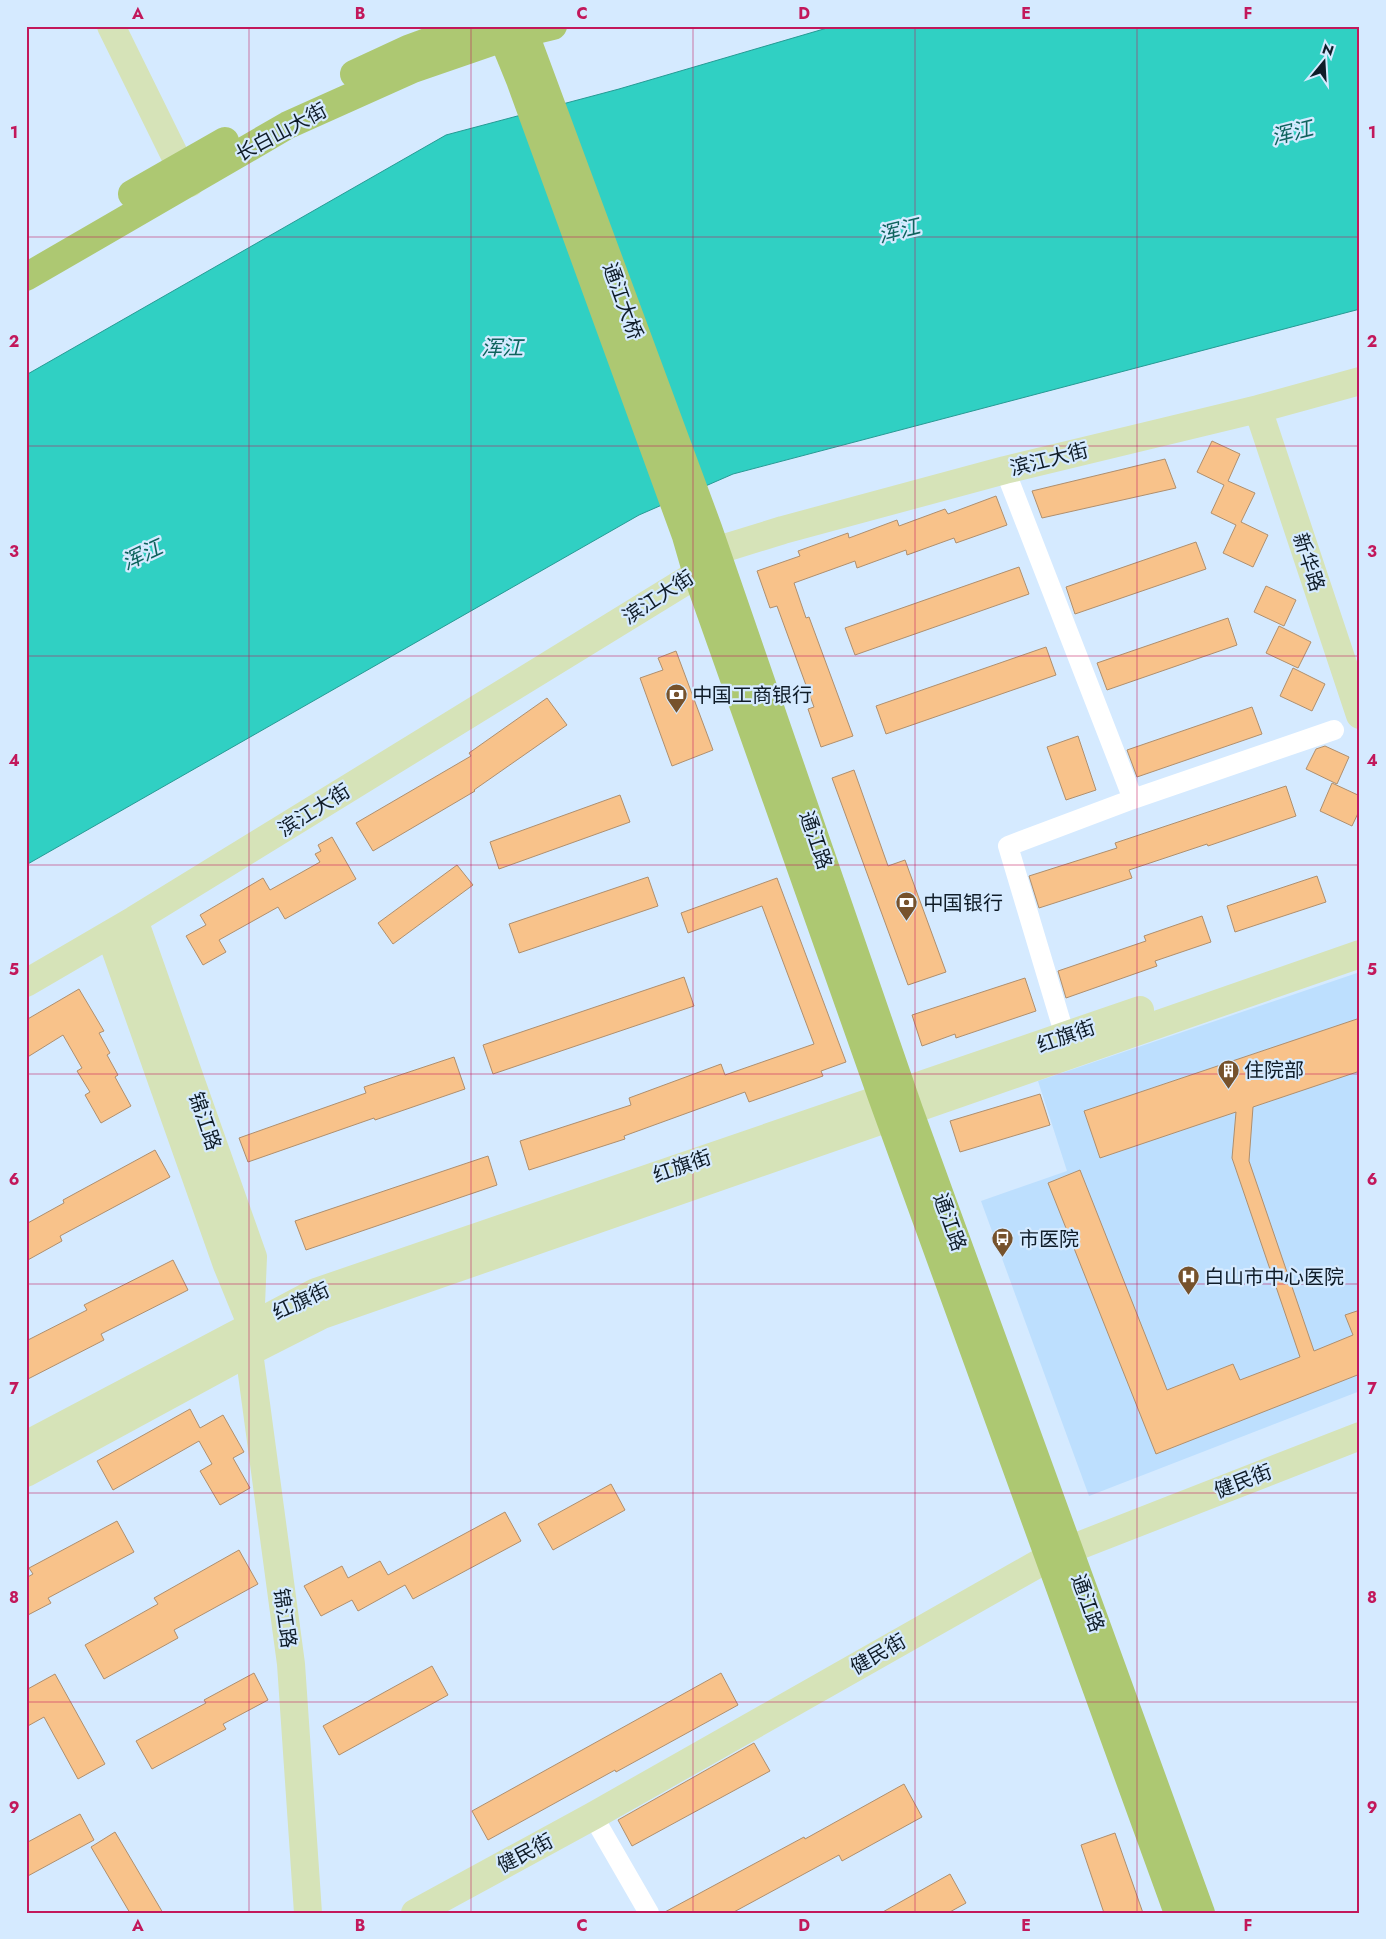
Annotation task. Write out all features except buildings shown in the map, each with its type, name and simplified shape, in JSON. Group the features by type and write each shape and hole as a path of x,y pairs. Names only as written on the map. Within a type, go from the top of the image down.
{"main road":[{"name":"长白山大街","path":"26,277 185,175 283,107 408,49 471,26"},
{"name":"长白山大街","path":"26,258 118,201 185,175 288,125 412,69 512,31 553,26"},
{"name":"通江大桥","path":"512,31 703,538"},
{"name":"通江路","path":"703,538 697,574 896,1104 1059,1553 1201,1913"},
{"name":"通江路","path":"703,538 896,1104"},
{"name":"通江路","path":"1059,1553 1178,1913"}],"street":[{"path":"111,26 185,175"},
{"name":"滨江大街","path":"703,538 783,530 1005,470 1258,409 1360,382"},
{"name":"新华路","path":"1258,409 1360,715"},
{"path":"1005,470 1133,799"},
{"name":"滨江大街","path":"26,983 134,920 697,574"},
{"path":"1065,1036 1008,846 1133,799 1334,730"},
{"name":"锦江路","path":"134,920 253,1257 249,1352 291,1664 308,1913"},
{"name":"锦江路","path":"110,934 227,1265 251,1325"},
{"name":"红旗街","path":"26,1445 316,1292 896,1104 1065,1036 1360,936"},
{"path":"26,1473 249,1352 322,1315 896,1104 1360,954"},
{"name":"健民街","path":"415,1913 593,1816 1059,1553 1360,1436"},
{"path":"593,1816 649,1913"}],"shaded area":[{"name":"白山市中心医院","path":"1360,972 1360,1391 1089,1496 981,1201 1067,1171 1038,1081"}],"water":[{"name":"浑江","path":"834,26 1360,26 1360,309 733,474 639,515 26,865 26,375 446,135 619,89"}],"place":[{"name":"中国工商银行","path":"676,714"},
{"name":"中国银行","path":"907,922"},
{"name":"住院部","path":"1228,1089"},
{"name":"市医院","path":"1003,1258"},
{"name":"白山市中心医院","path":"1188,1296"}]}
